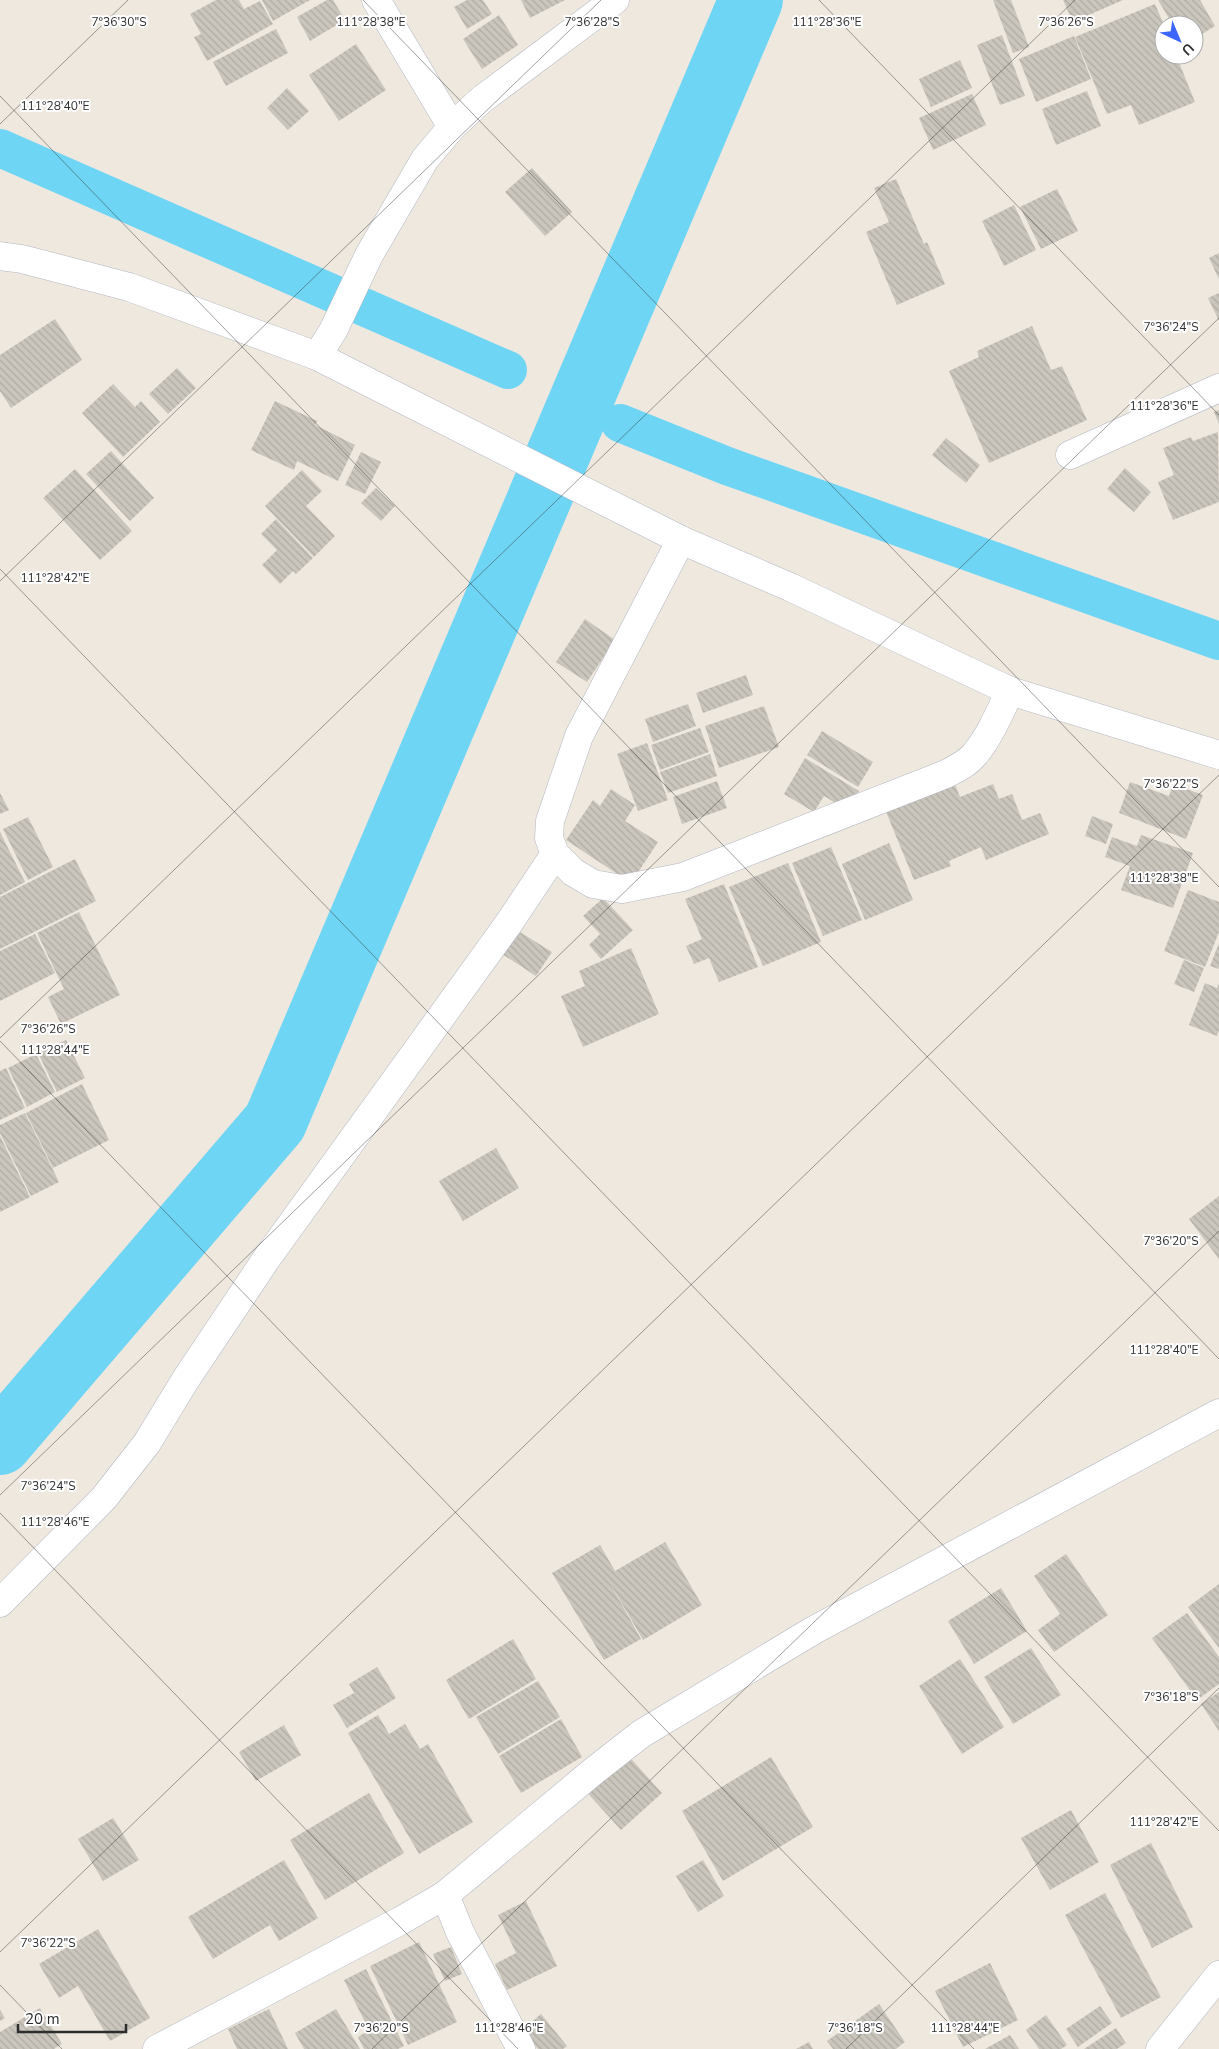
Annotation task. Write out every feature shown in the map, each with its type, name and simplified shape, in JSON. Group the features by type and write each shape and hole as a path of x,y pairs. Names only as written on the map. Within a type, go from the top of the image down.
{"street":[{"path":"376,0 452,127"},
{"path":"317,356 333,331 369,255 425,160 452,127 481,100 616,0"},
{"path":"0,256 22,259 129,287 317,356 681,540 790,587 1010,691 1219,755"},
{"path":"1070,455 1219,388"},
{"path":"681,540 579,736 550,821 549,838 554,854 573,872 593,884 622,889 683,876 946,774 962,766 975,754 998,717 1010,691"},
{"path":"0,1603 104,1498 148,1443 186,1379 267,1258 503,932 554,854"},
{"path":"157,2049 400,1921 445,1895 641,1734 814,1630 1219,1413"},
{"path":"445,1895 460,1932 521,2049"},
{"path":"1160,2049 1219,1976"}],"building":[{"path":"216,0 239,0 244,9 260,1 273,24 207,61 194,37 201,34 190,14"},
{"path":"262,0 310,0 273,21"},
{"path":"327,0 333,0 345,20 310,41 297,17"},
{"path":"467,0 483,0 492,14 467,29 454,7"},
{"path":"521,0 565,0 530,18"},
{"path":"993,0 1011,0 1029,47 1013,53"},
{"path":"1063,0 1123,0 1073,22"},
{"path":"1158,0 1200,0 1215,26 1204,33 1204,15 1167,15"},
{"path":"1155,4 1160,15 1154,15 1154,65 1180,65 1195,102 1139,125 1131,105 1107,114 1075,37"},
{"path":"499,15 518,45 482,69 463,39"},
{"path":"276,29 288,53 226,86 213,62"},
{"path":"1002,35 1025,96 1000,105 977,45"},
{"path":"1074,36 1091,79 1036,102 1019,59"},
{"path":"356,44 386,90 339,121 309,75"},
{"path":"960,60 972,88 931,107 919,79"},
{"path":"287,88 309,111 288,130 267,108"},
{"path":"1087,91 1101,126 1056,145 1042,109"},
{"path":"972,94 986,125 933,150 919,118"},
{"path":"532,168 572,212 545,236 505,192"},
{"path":"896,179 924,244 927,242 945,284 897,305 866,232 889,222 874,188"},
{"path":"1057,189 1078,231 1041,249 1020,207"},
{"path":"1014,205 1036,250 1004,266 982,221"},
{"path":"1219,253 1219,279 1209,258"},
{"path":"1219,293 1219,321 1208,298"},
{"path":"55,319 82,360 11,408 0,391 0,355"},
{"path":"1032,326 1051,370 1062,366 1087,420 989,463 949,371 979,357 977,351"},
{"path":"177,368 196,388 168,414 149,394"},
{"path":"113,384 135,407 141,401 160,422 123,457 82,413"},
{"path":"275,401 317,421 315,425 355,445 338,481 297,461 294,470 251,450"},
{"path":"1219,410 1219,424 1214,412"},
{"path":"1218,432 1219,502 1173,520 1158,482 1174,475 1163,448 1191,437 1193,441"},
{"path":"946,438 980,465 966,483 932,455"},
{"path":"111,451 154,498 130,521 86,474"},
{"path":"361,452 381,462 365,494 345,485"},
{"path":"1125,468 1151,492 1134,512 1107,489"},
{"path":"75,469 132,531 100,560 43,498"},
{"path":"302,470 322,491 306,506 335,536 314,557 265,506"},
{"path":"376,488 395,506 381,521 361,503"},
{"path":"276,519 313,558 296,574 293,571 280,584 262,565 277,550 261,534"},
{"path":"585,619 615,640 587,682 556,662"},
{"path":"746,675 753,695 703,713 696,693"},
{"path":"688,704 696,726 653,742 645,719"},
{"path":"764,706 779,747 719,768 705,726"},
{"path":"700,728 709,752 660,770 651,745"},
{"path":"822,731 873,762 858,787 807,755"},
{"path":"647,743 668,800 638,811 617,754"},
{"path":"710,754 717,776 668,793 660,772"},
{"path":"805,758 859,791 847,810 824,796 814,812 784,794"},
{"path":"717,781 727,808 682,824 673,797"},
{"path":"954,782 960,797 993,784 999,799 1012,794 1022,820 1040,813 1049,834 986,860 981,847 949,861 951,866 914,880 884,807"},
{"path":"1130,782 1169,796 1173,784 1203,795 1186,839 1119,813"},
{"path":"611,789 635,805 625,821 658,842 631,883 566,840 593,800 600,806"},
{"path":"0,793 9,810 0,814"},
{"path":"1092,816 1113,824 1106,844 1085,836"},
{"path":"28,817 53,867 28,880 3,829"},
{"path":"0,832 25,882 0,895"},
{"path":"1141,835 1193,853 1173,908 1121,890 1130,866 1105,857 1112,837 1137,846"},
{"path":"889,843 913,900 865,920 842,864"},
{"path":"831,847 862,920 823,936 792,863"},
{"path":"75,859 96,901 0,949 0,897"},
{"path":"788,863 821,942 763,966 729,887"},
{"path":"724,884 758,967 719,982 709,958 694,964 686,946 702,939 685,899"},
{"path":"1188,890 1219,902 1219,932 1205,967 1164,951"},
{"path":"603,898 633,930 601,959 589,945 600,934 583,916"},
{"path":"79,912 120,995 61,1024 48,997 64,989 37,933"},
{"path":"515,929 552,952 536,976 499,952"},
{"path":"35,934 55,973 0,1001 0,951"},
{"path":"1219,943 1219,969 1210,966"},
{"path":"631,948 659,1014 583,1047 561,996 585,986 579,971"},
{"path":"1184,960 1204,968 1194,992 1174,984"},
{"path":"1205,983 1217,988 1219,984 1219,1030 1217,1036 1189,1025"},
{"path":"66,1040 85,1078 57,1092 38,1053"},
{"path":"36,1054 55,1092 27,1107 8,1068"},
{"path":"6,1068 25,1108 0,1120 0,1071"},
{"path":"82,1084 109,1140 53,1168 26,1113"},
{"path":"25,1113 59,1182 31,1196 0,1133 0,1125"},
{"path":"0,1136 30,1197 0,1212"},
{"path":"496,1148 519,1188 463,1221 439,1181"},
{"path":"1219,1196 1219,1259 1189,1219"},
{"path":"665,1542 702,1605 643,1640 606,1576 641,1639 604,1660 552,1573 600,1545 615,1571"},
{"path":"1066,1554 1108,1615 1054,1652 1038,1630 1060,1614 1034,1576"},
{"path":"1219,1584 1219,1648 1188,1607"},
{"path":"1001,1588 1027,1631 974,1664 948,1621"},
{"path":"1187,1613 1219,1657 1219,1684 1197,1700 1152,1638"},
{"path":"513,1639 536,1679 469,1719 446,1680"},
{"path":"1031,1648 1061,1695 1013,1724 984,1677"},
{"path":"960,1659 1004,1727 962,1754 919,1686"},
{"path":"377,1667 396,1698 347,1728 333,1705 354,1693 349,1684"},
{"path":"538,1681 560,1717 498,1754 476,1717"},
{"path":"1219,1692 1219,1731 1201,1704"},
{"path":"378,1715 389,1734 405,1724 420,1749 428,1744 473,1822 419,1854 348,1733"},
{"path":"561,1719 582,1757 521,1793 499,1756"},
{"path":"284,1725 301,1755 256,1781 239,1752"},
{"path":"624,1751 662,1793 621,1830 583,1788"},
{"path":"771,1757 813,1827 723,1881 682,1811"},
{"path":"369,1793 404,1853 325,1900 290,1840"},
{"path":"1071,1810 1099,1862 1050,1890 1021,1838"},
{"path":"113,1818 139,1860 103,1881 78,1839"},
{"path":"1151,1843 1193,1927 1152,1948 1110,1865"},
{"path":"284,1860 318,1918 279,1941 270,1925 213,1959 188,1917"},
{"path":"703,1860 724,1896 698,1912 676,1876"},
{"path":"1105,1893 1161,1997 1121,2018 1065,1915"},
{"path":"526,1901 557,1966 507,1990 495,1964 516,1953 498,1915"},
{"path":"98,1929 150,2018 110,2041 78,1986 59,1998 39,1964"},
{"path":"419,1942 457,2022 408,2045 370,1966"},
{"path":"451,1947 462,1974 445,1981 433,1954"},
{"path":"990,1963 1018,2020 963,2047 935,1991"},
{"path":"366,1969 404,2046 398,2049 364,2049 358,2037 369,2030 344,1980"},
{"path":"879,2004 905,2042 896,2049 833,2049 827,2041"},
{"path":"1100,2006 1112,2023 1078,2047 1066,2029"},
{"path":"40,2008 62,2044 54,2049 0,2049 0,2032"},
{"path":"269,2009 288,2049 237,2049 228,2029"},
{"path":"336,2009 360,2049 304,2049 295,2033"},
{"path":"0,2010 5,2018 0,2021"},
{"path":"541,2014 567,2046 563,2049 538,2049 522,2030"},
{"path":"1046,2015 1067,2045 1061,2049 1039,2049 1026,2030"},
{"path":"1116,2028 1126,2043 1117,2049 1084,2049"},
{"path":"1010,2035 1019,2049 985,2049"},
{"path":"809,2042 813,2049 796,2049"}],"waterway":[{"path":"0,1443 275,1122 751,0"},
{"path":"0,148 508,370"},
{"path":"620,423 727,466 1219,641"}]}
